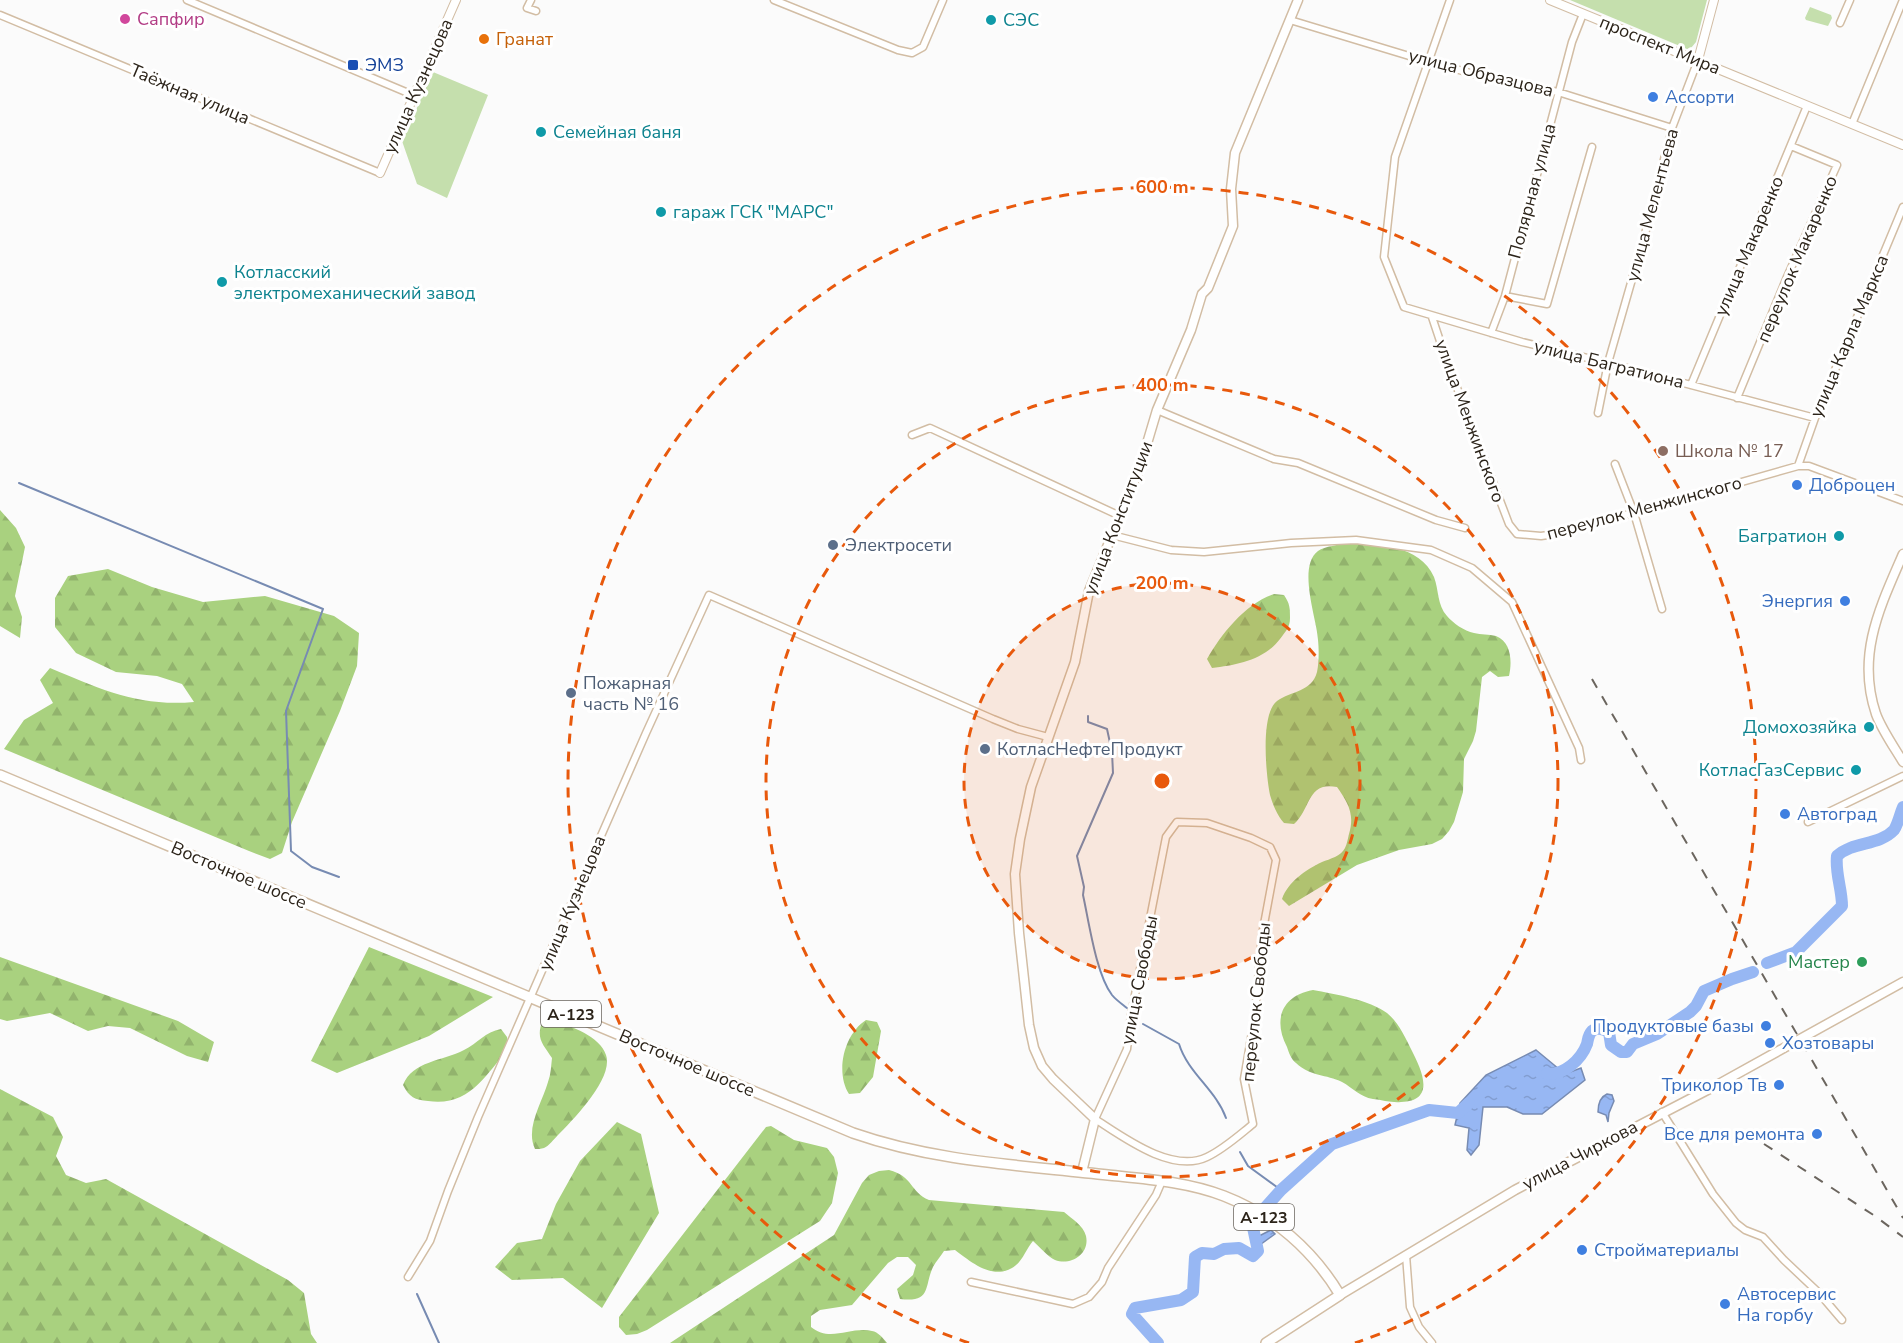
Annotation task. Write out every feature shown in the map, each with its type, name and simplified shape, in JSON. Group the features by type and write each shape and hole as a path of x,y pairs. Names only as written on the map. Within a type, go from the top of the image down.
{"main road":[{"name":"улица Конституции","path":"1095,1119 1053,1079 1042,1066 1034,1047 1029,1025 1015,874 1020,838 1031,787 1075,662 1089,591 1140,467 1157,410 1191,330 1202,294 1208,288 1233,226 1231,189 1235,153 1298,0"},
{"path":"1903,554 1873,629 1868,667 1868,679 1876,714 1903,762"},
{"name":"Восточное шоссе","path":"0,775 880,1142 943,1157 1162,1181"},
{"name":"улица Чиркова","path":"1266,1343 1340,1295 1515,1190 1717,1084 1903,982"},
{"path":"1082,1172 1095,1119"},
{"name":"А-123","path":"1162,1181 1222,1195 1252,1209 1285,1232 1315,1259 1340,1295"}],"street":[{"path":"187,0 413,96"},
{"name":"улица Кузнецова","path":"380,173 456,0"},
{"path":"531,0 527,8 536,11"},
{"path":"774,0 912,54 923,47 943,0"},
{"path":"1429,62 1450,0"},
{"name":"проспект Мира","path":"1550,0 1903,145"},
{"name":"улица Мелентьева","path":"1598,412 1608,363 1645,234 1672,128 1698,60 1714,0"},
{"path":"1840,23 1850,0"},
{"path":"1852,124 1903,0"},
{"name":"Полярная улица","path":"1491,333 1505,296 1558,92 1572,42 1583,14"},
{"name":"Таёжная улица","path":"0,15 380,173"},
{"name":"улица Образцова","path":"1290,20 1429,62 1558,92 1672,128"},
{"name":"улица Багратиона","path":"1429,62 1395,157 1384,257 1404,307 1491,333 1815,418"},
{"name":"улица Макаренко","path":"1691,385 1807,106"},
{"name":"переулок Макаренко","path":"1737,398 1837,165 1791,146"},
{"path":"1505,296 1547,304 1592,147"},
{"name":"улица Карла Маркса","path":"1798,466 1815,418 1903,207"},
{"name":"улица Менжинского","path":"1432,317 1509,524"},
{"path":"1157,410 1274,459 1298,463 1436,520 1465,528"},
{"path":"912,435 930,428 1120,516"},
{"path":"1615,464 1634,513 1662,609"},
{"path":"1798,466 1809,466 1903,501"},
{"name":"переулок Менжинского","path":"1509,524 1517,534 1541,536 1562,533 1798,466"},
{"path":"1112,535 1171,550 1204,552 1291,543 1356,540 1431,550 1472,568 1512,602 1580,748 1581,760"},
{"name":"улица Кузнецова","path":"408,1277 430,1241 478,1117 646,733 710,595 993,719 1048,737"},
{"path":"1808,822 1903,776"},
{"name":"переулок Свободы","path":"1095,1119 1141,1149 1185,1161 1195,1161 1206,1157 1233,1141 1253,1124 1244,1079 1256,1015 1262,935 1276,860 1270,847 1207,822 1177,822 1166,837"},
{"name":"улица Свободы","path":"1095,1119 1127,1048 1131,1015 1166,837"},
{"path":"1662,1112 1713,1194 1736,1223 1745,1230 1763,1237 1819,1293 1842,1320"},
{"path":"971,1282 1073,1304 1089,1297 1102,1282 1108,1268 1156,1196 1162,1181"},
{"path":"1406,1255 1410,1307 1419,1327 1432,1343"}],"green space":[{"path":"1570,0 1707,0 1696,42 1687,49"},
{"path":"1810,7 1831,15 1828,26 1806,20"},
{"path":"433,72 488,95 447,198 417,184 402,141"},
{"path":"0,510 16,528 25,547 15,596 22,617 20,638 0,626"},
{"path":"1348,543 1384,545 1419,558 1434,577 1440,602 1447,616 1466,630 1501,639 1510,653 1510,671 1509,676 1498,677 1490,671 1482,677 1476,731 1464,759 1463,792 1454,822 1442,839 1432,844 1399,850 1357,865 1289,906 1282,899 1293,882 1309,869 1343,851 1351,827 1351,815 1337,787 1327,786 1315,792 1294,824 1284,823 1274,806 1268,786 1266,731 1268,718 1277,701 1311,684 1317,672 1318,640 1309,581 1312,559 1321,549"},
{"path":"108,569 152,587 203,602 265,596 334,616 359,633 357,666 292,822 282,853 270,859 4,749 24,720 53,703 40,680 50,668 120,695 155,702 194,702 182,684 157,676 116,672 76,653 55,627 55,598 68,576"},
{"path":"1274,594 1284,595 1290,609 1289,624 1280,639 1258,657 1212,668 1207,659 1235,620 1254,604"},
{"path":"369,947 493,997 429,1036 337,1073 311,1061"},
{"path":"0,957 178,1021 214,1042 208,1062 187,1056 130,1028 108,1026 88,1031 50,1013 7,1021 0,1019"},
{"path":"1313,990 1362,1001 1380,1008 1391,1017 1404,1035 1419,1066 1423,1090 1419,1096 1412,1100 1398,1102 1368,1098 1336,1079 1307,1071 1294,1061 1290,1056 1281,1028 1283,1011 1293,998"},
{"path":"866,1020 877,1022 881,1031 873,1077 860,1093 849,1094 843,1075 844,1054 852,1034"},
{"path":"553,1021 576,1029 598,1042 606,1055 607,1064 598,1086 582,1109 548,1146 535,1149 532,1141 533,1124 549,1079 552,1058 541,1041 540,1028 542,1022"},
{"path":"501,1029 507,1037 509,1048 484,1079 465,1094 442,1102 428,1101 413,1097 405,1089 403,1085 407,1077 421,1066 456,1054 490,1033"},
{"path":"0,1089 53,1117 63,1137 56,1156 66,1175 86,1183 106,1179 288,1280 304,1293 311,1334 317,1343 0,1343"},
{"path":"617,1122 641,1134 659,1213 602,1308 563,1278 512,1280 495,1267 517,1243 542,1239 556,1204 580,1161"},
{"path":"771,1126 794,1140 827,1148 834,1157 838,1173 832,1203 820,1221 647,1330 626,1335 619,1327 619,1317 766,1127"},
{"path":"889,1170 903,1176 918,1193 929,1200 1064,1212 1085,1232 1085,1248 1073,1260 1061,1261 1049,1256 1033,1241 1015,1266 996,1272 981,1268 955,1250 944,1251 933,1267 925,1292 922,1296 910,1300 900,1299 897,1289 913,1275 916,1265 908,1257 897,1257 888,1263 852,1305 820,1310 811,1316 811,1327 818,1332 833,1334 872,1331 887,1343 670,1343 834,1235 862,1183 869,1175"}],"water":[{"path":"1536,1050 1565,1074 1581,1068 1585,1080 1542,1114 1523,1114 1507,1107 1483,1107 1479,1145 1471,1155 1467,1150 1469,1128 1455,1125 1460,1103 1486,1075"},
{"path":"1607,1094 1612,1095 1614,1101 1608,1122 1606,1115 1598,1112 1600,1102"},
{"path":"1271,1230 1275,1234 1257,1247 1255,1238"}],"waterway":[{"path":"19,483 323,609 286,711 291,851 312,867 339,877"},
{"path":"1088,716 1088,722 1107,729 1112,752 1113,773 1077,856 1097,961 1106,986 1112,995 1127,1008"},
{"path":"1767,963 1796,952 1842,906 1837,856 1843,851 1888,835 1894,830 1903,807"},
{"path":"1547,1074 1560,1072 1576,1061 1594,1030 1609,1032 1611,1045 1621,1052 1627,1052 1633,1044 1657,1034 1690,1012 1704,991 1753,972"},
{"path":"1143,1024 1179,1044 1189,1064 1216,1099 1226,1118"},
{"path":"1264,1209 1281,1190 1332,1144 1429,1110 1458,1113 1469,1103"},
{"path":"1240,1152 1248,1166 1281,1190"},
{"path":"1158,1343 1132,1314 1135,1308 1181,1300 1193,1292 1195,1257 1202,1253 1214,1254 1224,1249 1239,1248 1253,1256 1258,1251 1252,1223 1256,1218"},
{"path":"417,1294 439,1343"}],"railway":[{"path":"1592,679 1903,1218"},
{"path":"1764,1144 1875,1216 1903,1237"}],"place":[{"name":"Сапфир","path":"125,19"},
{"name":"СЭС","path":"991,20"},
{"name":"Гранат","path":"484,39"},
{"name":"ЭМЗ","path":"353,65"},
{"name":"Ассорти","path":"1653,97"},
{"name":"Семейная баня","path":"541,132"},
{"name":"гараж ГСК \"МАРС\"","path":"661,212"},
{"name":"Котласский электромеханический завод","path":"222,282"},
{"name":"Школа № 17","path":"1663,451"},
{"name":"Доброцен","path":"1797,485"},
{"name":"Багратион","path":"1839,536"},
{"name":"Электросети","path":"833,545"},
{"name":"Энергия","path":"1845,601"},
{"name":"Пожарная часть № 16","path":"571,693"},
{"name":"Домохозяйка","path":"1869,727"},
{"name":"КотласНефтеПродукт","path":"985,749"},
{"name":"КотласГазСервис","path":"1856,770"},
{"name":"Автоград","path":"1785,814"},
{"name":"Мастер","path":"1862,962"},
{"name":"Продуктовые базы","path":"1766,1026"},
{"name":"Хозтовары","path":"1770,1043"},
{"name":"Триколор Тв","path":"1779,1085"},
{"name":"Все для ремонта","path":"1817,1134"},
{"name":"Стройматериалы","path":"1582,1250"},
{"name":"Автосервис На горбу","path":"1725,1304"}]}
